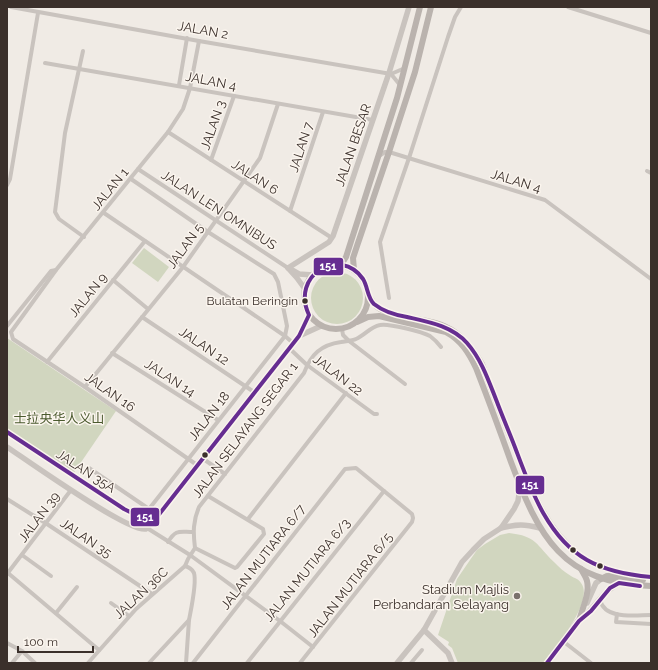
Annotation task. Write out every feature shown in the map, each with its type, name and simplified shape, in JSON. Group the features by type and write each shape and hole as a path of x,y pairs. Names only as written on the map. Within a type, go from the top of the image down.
{"main road":[{"name":"JALAN BESAR","path":"341,266 346,257 379,156 405,68 420,7"},
{"path":"354,270 353,258 356,246 390,152 415,72 431,7"},
{"path":"357,322 364,315 368,306 369,296 367,286 362,277 354,270 341,266 326,267 313,275 305,289 304,302 309,315 321,326 335,330 342,329 368,317 379,316 442,331 455,337 465,348 476,368 527,504 540,528 572,564 601,579 631,586 651,586"},
{"path":"369,296 376,306 386,312 446,326 460,336 469,345 482,364 530,487 543,513 568,545 580,556 594,564 618,572 651,578"},
{"path":"560,552 568,545"},
{"path":"579,621 586,597 587,584 586,578 580,568"},
{"path":"601,579 608,576 634,580 651,578"},
{"path":"579,621 585,617 610,588 619,583"}],"street":[{"name":"JALAN 2","path":"11,7 38,13 390,74"},
{"name":"JALAN BESAR","path":"332,238 390,74 409,7"},
{"path":"389,298 380,242 448,37 455,17 461,7"},
{"path":"568,7 651,33"},
{"path":"7,184 10,179 20,128 38,13"},
{"path":"179,85 187,38"},
{"name":"JALAN 1","path":"11,336 13,328 56,270 104,213 168,132 183,109 190,88 199,41"},
{"path":"83,51 65,133 55,212 59,219 84,237"},
{"name":"JALAN 4","path":"44,63 179,85 373,120"},
{"path":"400,85 390,74 405,68"},
{"name":"JALAN 3","path":"211,160 234,96"},
{"name":"JALAN 5","path":"85,387 183,267 260,158 278,104"},
{"name":"JALAN 7","path":"290,211 323,112"},
{"name":"JALAN 6","path":"168,132 332,238"},
{"path":"379,156 385,152 390,152"},
{"name":"JALAN 4","path":"390,152 545,200 651,279"},
{"name":"JALAN LEN OMNIBUS","path":"138,170 288,268 299,274 313,275"},
{"path":"131,178 208,232 277,277 287,326 285,336"},
{"path":"104,213 285,336 293,343"},
{"path":"288,268 329,242 332,238"},
{"name":"JALAN 9","path":"48,362 144,240"},
{"name":"JALAN LEN OMNIBUS","path":"288,268 305,289"},
{"path":"7,326 51,271 56,270"},
{"path":"113,280 148,309"},
{"path":"309,315 299,336 147,528 190,555 280,620 313,647"},
{"name":"JALAN 12","path":"142,318 254,392"},
{"name":"JALAN SELAYANG SEGAR 1","path":"195,548 193,524 199,507 304,373 309,360 316,352 324,347 357,339 369,330 380,325 389,325 424,334 431,337 441,347"},
{"path":"299,336 321,326"},
{"path":"342,329 343,335 349,341 405,384"},
{"name":"JALAN 16","path":"11,336 13,339 197,465"},
{"name":"JALAN 18","path":"149,509 285,336"},
{"name":"JALAN 22","path":"289,348 307,365 374,414 378,414"},
{"name":"JALAN 14","path":"112,353 218,420"},
{"path":"248,519 346,393"},
{"name":"JALAN 35A","path":"7,432 124,509 140,517 158,516"},
{"name":"JALAN 35A","path":"7,447 108,513 134,527 142,530 147,528"},
{"path":"202,458 225,474"},
{"name":"JALAN MUTIARA 6/7","path":"193,663 345,469 351,467 356,468 384,491"},
{"path":"88,468 158,516"},
{"path":"501,528 518,501 520,486"},
{"name":"JALAN 39","path":"8,573 47,524 71,490"},
{"name":"JALAN MUTIARA 6/5","path":"300,663 414,518 412,514 384,491"},
{"name":"JALAN MUTIARA 6/3","path":"247,663 384,491"},
{"path":"190,555 195,548 235,568 264,534 263,529 208,496"},
{"name":"JALAN 35","path":"7,499 152,594"},
{"path":"397,663 424,630 462,562 472,550 484,539 501,528 518,524 526,524 540,528"},
{"path":"168,542 174,533 193,532"},
{"path":"22,555 51,576"},
{"name":"JALAN 36C","path":"88,663 129,616 185,566 190,555"},
{"path":"185,566 189,567 194,574 195,581 189,620 186,663"},
{"path":"8,573 99,650"},
{"path":"547,663 579,621 596,583 601,579"},
{"path":"56,613 77,587"},
{"path":"600,600 604,609 610,612 617,614 651,615"},
{"path":"111,603 129,616"},
{"path":"617,614 616,622 651,624"},
{"path":"149,663 189,620"},
{"path":"424,630 448,653 452,663"},
{"path":"564,642 591,663"},
{"path":"7,643 22,651 35,663"},
{"path":"411,663 422,650"},
{"path":"12,663 22,651"}],"green space":[{"path":"144,248 169,267 158,282 132,263"},
{"path":"332,272 342,272 356,279 363,293 363,303 356,317 342,324 332,324 322,320 315,313 311,303 311,293 315,283 322,276"},
{"name":"士拉央华人义山","path":"7,338 116,411 73,474 7,429"},
{"name":"Stadium Majlis Perbandaran Selayang","path":"509,533 518,534 531,539 562,569 579,580 584,591 583,601 578,613 564,636 543,663 458,663 452,648 448,645 449,642 438,635 457,579 477,550 500,535"}],"transit line":[{"name":"151","path":"7,432 124,509 140,517 157,517 299,336 309,315 305,301 306,288 312,277 320,270 331,265 342,265 353,269 363,279 370,298 378,307 394,314 440,326 454,332 467,343 485,371 528,481 542,512 551,526 573,551 594,564 602,567 618,572 651,577"},
{"name":"151","path":"547,663 579,621 591,611 610,588 619,583 640,586"}],"place":[{"name":"Bulatan Beringin","path":"305,301"},
{"name":"Stadium Majlis Perbandaran Selayang","path":"517,596"}]}
